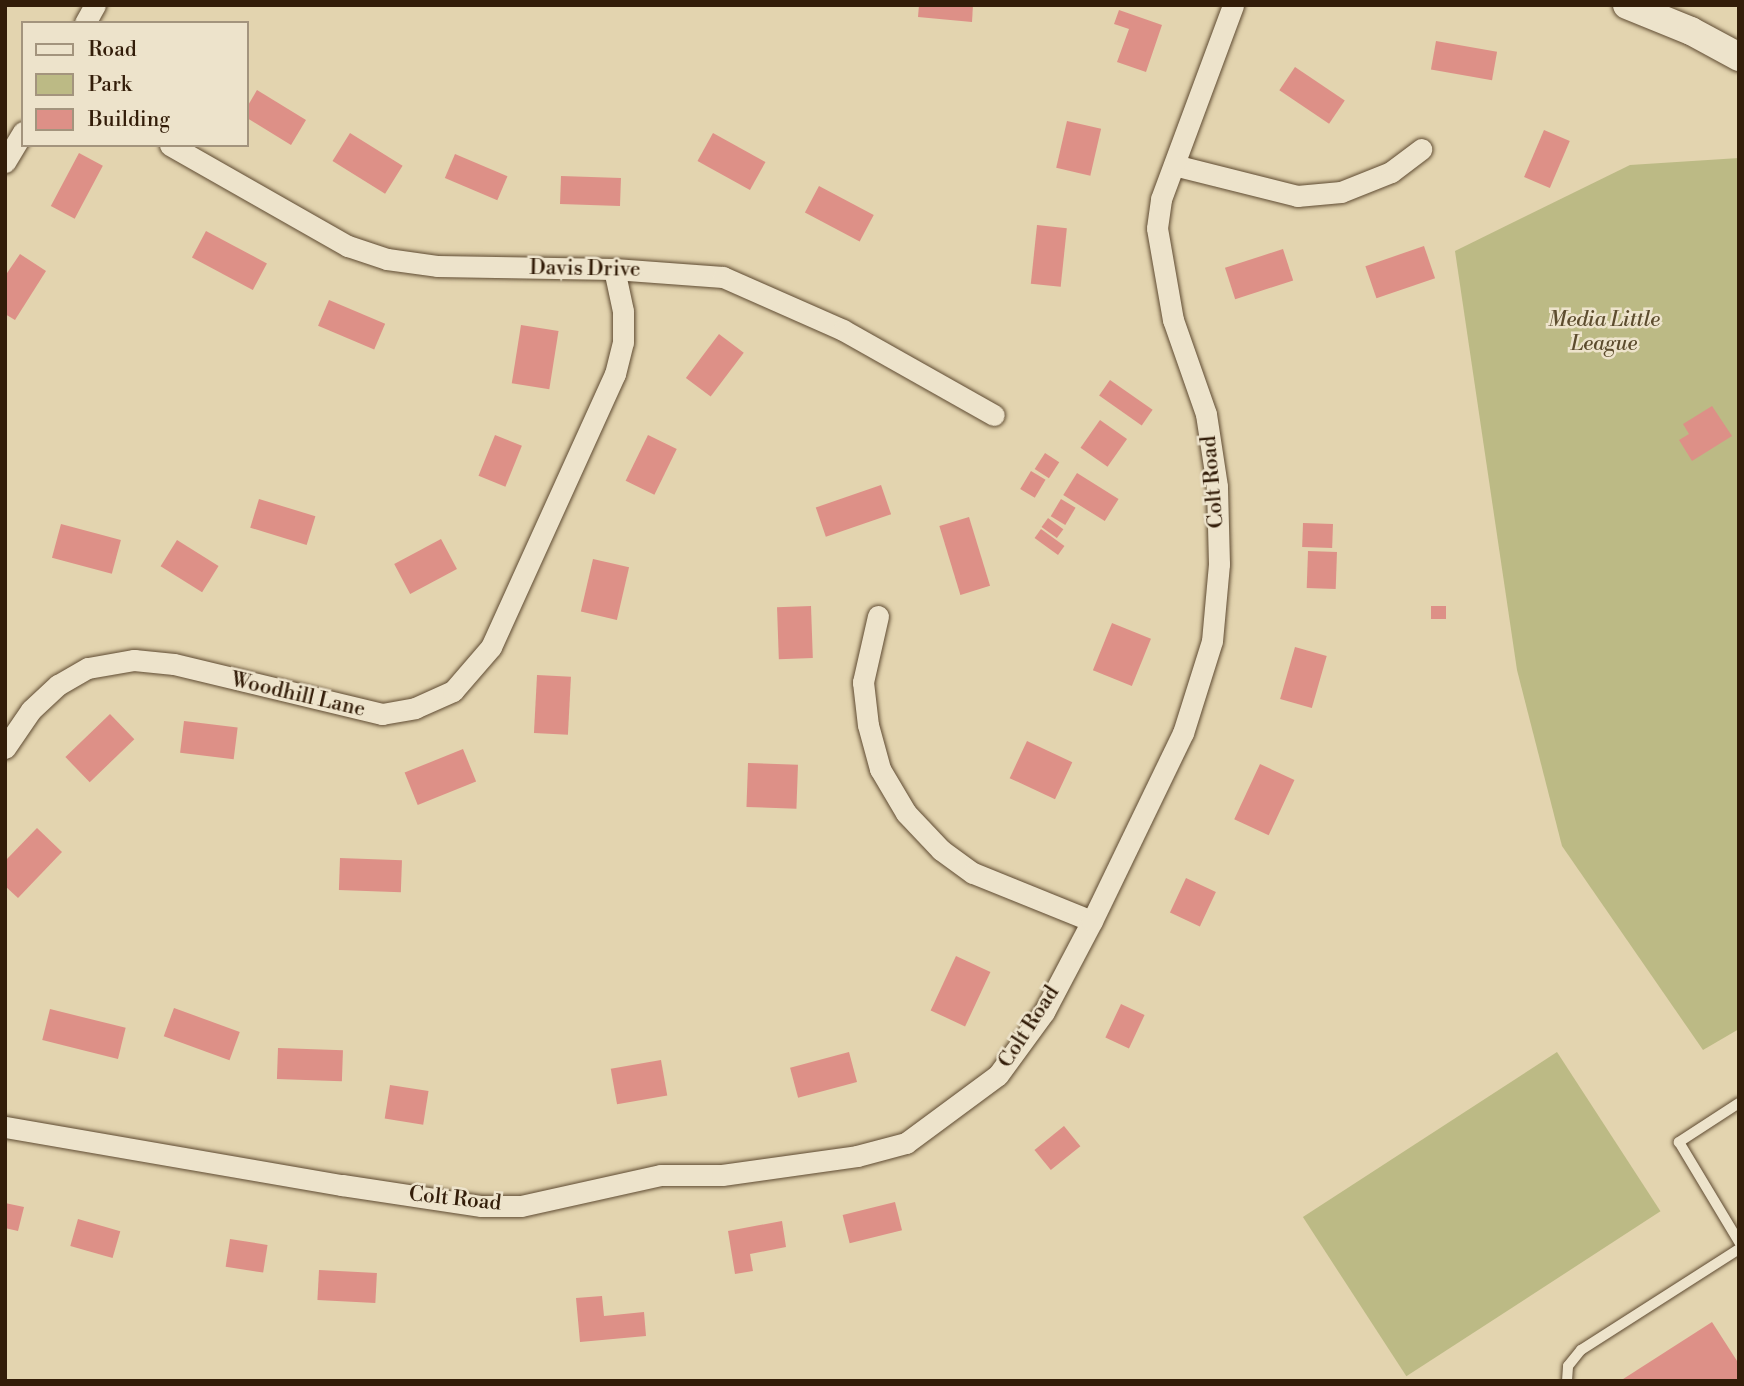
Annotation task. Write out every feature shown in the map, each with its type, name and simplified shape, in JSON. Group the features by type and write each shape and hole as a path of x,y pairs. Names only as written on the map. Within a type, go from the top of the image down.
{"main road":[{"path":"1627,5 1691,31 1739,57"}],"street":[{"path":"86,21 95,5"},
{"name":"Colt Road","path":"5,1127 481,1206 522,1206 660,1175 722,1175 857,1156 906,1143 998,1075 1044,1012 1091,921 1183,733 1212,641 1219,564 1217,486 1206,414 1174,320 1157,228 1174,166 1233,5"},
{"path":"5,162 21,135"},
{"name":"Davis Drive","path":"173,147 302,222 348,246 387,259 437,266 614,269 723,277 762,291 994,415"},
{"path":"1174,166 1297,196 1341,192 1391,172 1421,149"},
{"name":"Woodhill Lane","path":"5,748 31,710 58,685 89,668 134,660 174,664 382,714 415,708 453,691 491,647 615,374 622,342 622,311 614,269"},
{"path":"878,616 863,681 869,725 880,769 906,813 941,850 973,873 1091,921"}],"lane":[{"path":"1739,1103 1679,1142 1739,1242"},
{"path":"1567,1381 1568,1366 1581,1350 1739,1249"}],"green space":[{"name":"Media Little League","path":"1739,158 1739,1029 1703,1050 1562,846 1517,670 1455,251 1630,165"},
{"path":"1557,1052 1660,1211 1406,1376 1303,1217"}],"building":[{"path":"919,5 973,5 972,22 918,17"},
{"path":"1119,10 1162,25 1146,72 1117,62 1129,29 1114,24"},
{"path":"1436,41 1497,52 1492,80 1431,70"},
{"path":"1295,67 1345,101 1329,124 1279,90"},
{"path":"257,90 306,120 291,145 248,119 248,105"},
{"path":"1067,121 1101,129 1090,176 1056,168"},
{"path":"1544,130 1570,141 1550,188 1524,177"},
{"path":"350,133 403,166 385,194 333,161"},
{"path":"713,133 765,162 750,190 697,161"},
{"path":"79,153 103,166 75,219 51,206"},
{"path":"455,154 507,176 497,200 445,178"},
{"path":"561,176 621,178 620,206 560,204"},
{"path":"819,186 874,215 860,242 805,212"},
{"path":"1037,225 1067,228 1061,287 1031,284"},
{"path":"206,231 267,263 253,290 192,257"},
{"path":"1424,246 1435,278 1376,298 1365,266"},
{"path":"1283,249 1293,280 1235,299 1225,268"},
{"path":"20,254 46,271 15,320 5,314 5,276"},
{"path":"329,300 385,324 374,350 318,326"},
{"path":"521,325 559,331 549,389 512,383"},
{"path":"719,334 744,353 711,397 686,378"},
{"path":"1110,380 1153,410 1142,425 1099,396"},
{"path":"1712,406 1732,436 1692,461 1679,440 1689,434 1683,424"},
{"path":"1100,420 1127,439 1108,467 1080,448"},
{"path":"495,435 522,446 505,487 479,476"},
{"path":"648,435 677,449 654,495 626,481"},
{"path":"1045,453 1059,462 1049,478 1035,469"},
{"path":"1031,471 1046,480 1035,498 1020,489"},
{"path":"1077,473 1119,499 1105,521 1063,495"},
{"path":"881,485 891,514 826,537 816,507"},
{"path":"259,499 315,516 307,545 250,528"},
{"path":"1061,499 1076,508 1065,525 1051,516"},
{"path":"969,517 990,586 960,595 939,526"},
{"path":"1048,518 1063,529 1057,538 1042,527"},
{"path":"1303,523 1333,524 1332,548 1302,547"},
{"path":"61,524 121,540 112,574 52,558"},
{"path":"1041,529 1064,546 1058,555 1035,538"},
{"path":"441,539 457,569 410,594 394,564"},
{"path":"177,540 219,566 202,592 161,566"},
{"path":"1308,551 1337,552 1336,589 1307,588"},
{"path":"593,559 629,567 617,620 581,612"},
{"path":"811,606 813,658 779,659 777,607"},
{"path":"1431,606 1446,606 1446,619 1431,619"},
{"path":"1112,623 1151,639 1132,686 1093,670"},
{"path":"1295,647 1327,656 1312,708 1280,699"},
{"path":"537,675 571,677 568,735 534,733"},
{"path":"110,714 134,739 90,782 65,757"},
{"path":"184,721 238,728 234,759 180,753"},
{"path":"1027,741 1072,762 1055,799 1010,778"},
{"path":"463,749 476,781 418,805 405,773"},
{"path":"748,763 798,765 796,809 746,807"},
{"path":"1260,764 1294,780 1269,835 1234,819"},
{"path":"37,828 62,852 18,898 5,886 5,861"},
{"path":"340,858 402,860 401,892 339,890"},
{"path":"1186,878 1216,892 1200,926 1170,912"},
{"path":"956,956 990,972 965,1026 931,1010"},
{"path":"1121,1004 1145,1015 1129,1049 1105,1038"},
{"path":"174,1008 240,1032 230,1060 164,1036"},
{"path":"50,1009 126,1028 118,1059 42,1040"},
{"path":"278,1048 343,1050 342,1081 277,1079"},
{"path":"849,1052 857,1082 798,1098 790,1068"},
{"path":"661,1060 667,1095 617,1104 611,1069"},
{"path":"390,1085 429,1091 423,1125 385,1119"},
{"path":"1064,1126 1080,1146 1051,1170 1034,1150"},
{"path":"895,1202 902,1230 850,1243 843,1215"},
{"path":"5,1203 24,1207 18,1231 5,1228"},
{"path":"78,1219 120,1231 113,1258 70,1246"},
{"path":"782,1221 786,1247 750,1254 753,1271 735,1274 728,1231"},
{"path":"230,1239 268,1245 263,1273 226,1267"},
{"path":"319,1270 377,1273 375,1303 317,1300"},
{"path":"602,1296 604,1316 644,1312 646,1336 580,1342 576,1298"},
{"path":"1712,1322 1739,1364 1739,1381 1620,1381"}]}
